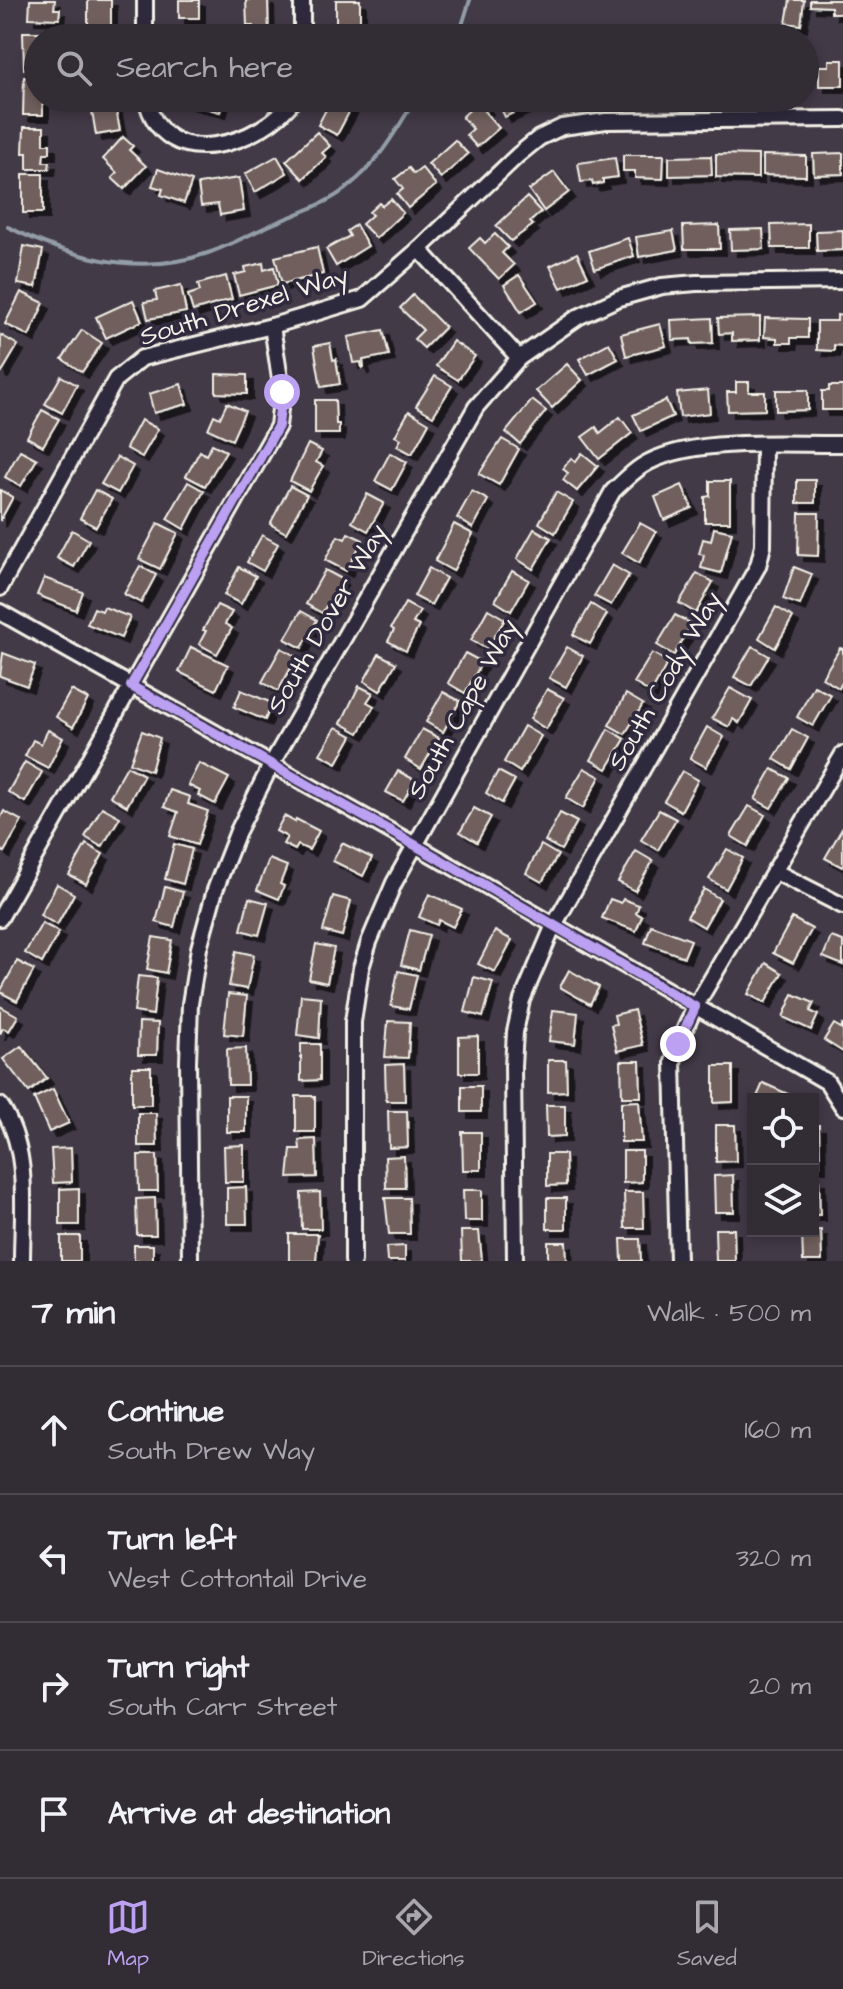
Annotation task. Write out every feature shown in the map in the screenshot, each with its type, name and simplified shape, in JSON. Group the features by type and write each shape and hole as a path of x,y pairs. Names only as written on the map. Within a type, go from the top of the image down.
{"street":[{"path":"145,0 145,24"},
{"path":"302,0 302,24"},
{"path":"150,112 159,125 182,142 208,148 235,141 282,112"},
{"name":"South Drexel Way","path":"0,588 116,379 142,358 272,326 362,299 518,155 539,138 562,127 606,121 843,119"},
{"path":"419,249 519,358"},
{"name":"South Dover Way","path":"190,1261 188,1062 194,977 207,917 226,860 271,765 476,407 519,358 578,317 619,298 662,286 696,283 843,281"},
{"path":"0,918 278,426 282,392 272,326"},
{"name":"South Cape Way","path":"353,1261 351,1057 356,995 369,942 394,883 613,491 641,466 667,454 694,447 843,444"},
{"name":"South Cody Way","path":"515,1261 515,1032 522,1000 554,925 758,566 763,546 764,445"},
{"path":"0,612 415,845 827,1082 843,1107"},
{"path":"678,1261 673,1062 678,1044 695,1007 843,754"},
{"path":"774,871 843,906"},
{"path":"0,1105 16,1135 20,1155 22,1261"}],"building":[{"path":"30,0 55,0 54,9 60,9 59,19 29,18"},
{"path":"88,0 111,0 111,24 88,24"},
{"path":"179,0 199,0 199,18 179,18"},
{"path":"246,0 268,0 269,24 247,24"},
{"path":"336,0 360,0 360,24 336,24"},
{"path":"790,0 804,0 801,24 786,23"},
{"path":"810,0 843,0 843,13 831,13 831,7 810,6"},
{"path":"829,60 843,60 843,86 819,86 819,66 829,66"},
{"path":"24,77 24,112 43,112 43,115 23,115"},
{"path":"92,112 117,112 120,131 96,135"},
{"path":"325,112 349,112 337,135 318,125"},
{"path":"467,112 485,112 499,128 477,147 466,135 473,129 462,117"},
{"path":"24,127 44,127 44,144 50,144 50,153 44,153 43,162 50,162 49,169 27,169 27,153 23,153"},
{"path":"317,132 330,146 322,153 326,157 303,179 286,161"},
{"path":"123,137 133,146 129,150 146,166 124,189 112,178 117,173 103,159"},
{"path":"455,140 468,154 441,178 428,164"},
{"path":"843,153 843,174 814,175 813,154"},
{"path":"716,154 758,155 758,178 716,177"},
{"path":"623,155 664,155 663,179 635,178 635,171 623,171"},
{"path":"763,155 806,156 806,176 763,175"},
{"path":"277,156 287,173 255,192 245,174"},
{"path":"711,156 712,175 669,176 669,157"},
{"path":"615,158 618,177 603,179 603,183 593,185 592,181 581,182 578,163"},
{"path":"409,168 414,174 422,168 436,185 408,208 397,194 403,189 395,179"},
{"path":"158,169 192,181 184,203 161,195 163,189 152,186"},
{"path":"554,172 569,192 544,211 529,190"},
{"path":"23,174 43,174 43,213 23,213"},
{"path":"239,178 244,211 220,215 218,204 201,206 198,184"},
{"path":"527,197 541,212 530,222 533,225 511,241 496,226"},
{"path":"391,199 403,213 376,238 362,224 379,203 382,206"},
{"path":"809,224 809,248 772,248 771,225"},
{"path":"356,225 368,246 336,266 326,249 350,236 347,231"},
{"path":"719,225 720,249 684,249 683,226"},
{"path":"763,229 764,249 731,250 730,230"},
{"path":"843,230 843,250 817,251 816,231"},
{"path":"673,231 677,250 639,257 636,237"},
{"path":"495,234 508,247 502,253 514,265 499,279 469,248 480,238 485,243"},
{"path":"628,238 634,256 595,269 589,251"},
{"path":"24,246 43,250 36,287 18,284"},
{"path":"317,247 323,274 282,284 275,257"},
{"path":"577,253 588,276 561,288 550,266"},
{"path":"263,263 264,270 274,267 278,285 239,295 234,275 246,272 245,267"},
{"path":"519,275 537,302 521,312 504,285"},
{"path":"226,276 232,299 193,311 188,295 200,291 198,284"},
{"path":"181,285 186,312 148,319 144,302 157,300 155,291"},
{"path":"21,292 44,303 29,336 5,324"},
{"path":"413,295 445,327 424,348 414,339 423,330 400,308"},
{"path":"133,300 142,321 106,338 96,317"},
{"path":"837,315 843,316 843,346 834,345 834,351 817,350 817,321 837,321"},
{"path":"760,317 760,340 732,341 732,333 719,334 718,318"},
{"path":"712,318 713,343 692,344 691,339 672,340 671,320"},
{"path":"765,318 808,319 808,338 791,338 791,343 777,343 777,338 764,337"},
{"path":"660,324 666,346 626,356 621,334"},
{"path":"82,330 102,343 82,372 62,359"},
{"path":"383,330 389,355 363,360 362,368 361,362 353,363 348,337"},
{"path":"1,335 18,345 2,372 0,371"},
{"path":"453,341 475,356 458,380 436,366"},
{"path":"330,343 340,384 321,387 314,346"},
{"path":"609,343 618,359 588,375 579,359"},
{"path":"567,364 582,380 552,408 536,391"},
{"path":"216,374 247,375 247,394 216,393"},
{"path":"61,376 77,385 62,413 45,404"},
{"path":"435,376 452,386 433,416 416,406"},
{"path":"736,382 749,382 749,392 765,392 765,410 728,411 727,392 736,392"},
{"path":"181,384 187,404 154,413 149,394"},
{"path":"829,386 843,386 843,410 822,410 822,391 829,391"},
{"path":"708,390 710,413 680,417 677,393"},
{"path":"776,390 808,390 808,410 776,411"},
{"path":"315,400 335,400 339,434 315,434"},
{"path":"532,400 546,411 520,444 506,432"},
{"path":"666,400 673,416 641,431 633,415"},
{"path":"227,403 245,411 232,440 208,429 214,415 220,418"},
{"path":"42,410 59,419 43,446 27,437"},
{"path":"409,411 429,423 412,454 397,446 401,439 395,436"},
{"path":"620,417 632,433 599,459 582,437 596,427 600,433"},
{"path":"141,420 158,429 142,457 126,448"},
{"path":"502,439 519,449 499,485 479,474"},
{"path":"212,444 226,451 205,486 186,476 200,451 206,455"},
{"path":"308,444 322,451 316,462 323,466 309,491 290,481"},
{"path":"20,450 37,459 21,486 5,477"},
{"path":"390,453 407,462 392,490 375,481"},
{"path":"582,453 598,466 577,491 563,480 568,473 563,469 571,458 575,462"},
{"path":"117,457 133,466 118,493 101,484"},
{"path":"797,480 815,480 815,503 797,503"},
{"path":"710,481 730,481 730,522 705,522 705,497 710,496"},
{"path":"188,482 204,491 184,529 167,519"},
{"path":"682,485 692,508 664,520 655,497"},
{"path":"290,486 307,495 286,533 270,524"},
{"path":"0,490 13,497 0,521"},
{"path":"95,490 112,499 96,527 80,518"},
{"path":"472,491 488,500 473,528 457,518"},
{"path":"556,492 573,502 555,533 539,523"},
{"path":"367,494 384,503 368,531 352,522"},
{"path":"799,513 819,513 818,556 798,555"},
{"path":"158,523 178,533 160,569 139,559"},
{"path":"640,523 656,532 639,563 622,553"},
{"path":"454,524 473,534 453,571 435,561"},
{"path":"714,528 732,532 721,573 701,568 704,555 699,554 703,539 711,541"},
{"path":"534,529 551,538 533,569 517,559"},
{"path":"72,530 89,540 74,567 57,558"},
{"path":"348,533 363,540 346,571 325,560 338,536 345,539"},
{"path":"262,535 278,544 263,571 247,562"},
{"path":"612,565 629,575 611,605 594,596"},
{"path":"140,566 156,575 141,603 124,594"},
{"path":"239,567 256,576 241,604 224,595"},
{"path":"794,567 812,574 800,605 783,599"},
{"path":"429,568 446,578 431,605 414,596"},
{"path":"325,570 342,579 322,613 306,604"},
{"path":"512,571 529,580 511,611 495,601"},
{"path":"697,573 713,582 696,613 679,603"},
{"path":"44,578 83,592 76,610 37,595"},
{"path":"405,603 420,611 413,623 419,626 406,651 388,641 394,630 391,628"},
{"path":"591,604 607,614 590,644 573,635"},
{"path":"217,605 232,612 225,624 232,628 217,654 199,644"},
{"path":"104,607 130,617 121,638 87,624 94,608 102,611"},
{"path":"776,607 793,617 775,648 759,638"},
{"path":"488,609 505,619 487,649 471,640"},
{"path":"301,611 317,620 302,648 285,639"},
{"path":"675,615 692,624 674,655 657,645"},
{"path":"752,646 769,656 751,686 734,677"},
{"path":"191,647 228,665 216,690 179,672"},
{"path":"567,647 583,656 566,687 549,678"},
{"path":"281,648 297,657 278,691 262,682"},
{"path":"840,648 843,649 843,681 839,688 822,678"},
{"path":"3,653 35,665 27,686 0,676"},
{"path":"465,653 482,662 465,693 448,683"},
{"path":"652,653 668,662 651,693 634,683"},
{"path":"379,654 396,663 380,691 364,681"},
{"path":"359,686 373,693 367,702 374,706 359,733 341,723"},
{"path":"814,686 831,695 813,726 797,717"},
{"path":"730,688 752,700 739,723 733,719 729,727 712,718"},
{"path":"547,689 564,698 546,729 530,719"},
{"path":"71,690 88,699 73,727 56,717"},
{"path":"241,690 272,703 265,720 234,707"},
{"path":"443,692 460,701 443,732 426,722"},
{"path":"626,694 643,704 625,734 609,725"},
{"path":"524,726 541,736 520,772 504,762"},
{"path":"336,727 352,736 337,763 320,754"},
{"path":"707,727 724,737 706,767 690,758"},
{"path":"422,729 439,738 421,769 405,759"},
{"path":"608,729 625,739 607,769 591,760"},
{"path":"792,729 808,738 791,769 774,759"},
{"path":"48,730 63,738 48,768 25,756 33,740 41,744"},
{"path":"142,731 160,738 151,771 130,763"},
{"path":"25,762 42,772 25,802 8,792"},
{"path":"199,763 229,778 215,804 198,795 200,791 188,785"},
{"path":"127,766 144,775 127,806 110,796"},
{"path":"584,768 600,777 583,808 566,798"},
{"path":"772,769 789,778 771,808 755,799"},
{"path":"398,771 415,780 403,801 386,792"},
{"path":"498,771 515,780 502,803 486,793"},
{"path":"682,771 698,780 681,811 664,801"},
{"path":"170,790 190,797 188,804 208,811 197,845 170,836 178,812 164,807"},
{"path":"749,806 765,815 748,846 731,836"},
{"path":"102,807 120,817 102,847 85,837"},
{"path":"474,808 491,817 477,842 460,832"},
{"path":"659,810 676,819 658,850 641,840"},
{"path":"4,811 22,821 4,852 0,849 0,819"},
{"path":"560,813 577,822 561,850 545,841"},
{"path":"284,816 319,831 309,850 298,845 295,850 283,844 287,837 276,831"},
{"path":"843,827 843,865 842,867 825,858"},
{"path":"342,843 372,858 363,876 333,861"},
{"path":"86,844 103,854 86,884 69,875"},
{"path":"174,844 192,849 183,884 165,879"},
{"path":"541,845 558,855 542,882 526,873"},
{"path":"727,849 743,858 726,889 709,879"},
{"path":"636,851 653,861 635,891 618,882"},
{"path":"269,859 287,866 280,884 284,886 279,899 257,890"},
{"path":"57,884 74,894 57,925 40,915"},
{"path":"165,887 183,892 174,927 156,922"},
{"path":"704,889 720,899 704,927 687,917"},
{"path":"429,894 462,909 453,927 439,920 437,925 419,917"},
{"path":"333,896 351,901 342,936 323,931"},
{"path":"249,898 268,903 259,935 241,930"},
{"path":"610,899 621,903 623,899 639,905 636,913 642,916 636,931 602,918"},
{"path":"792,918 812,929 793,963 773,953"},
{"path":"42,923 59,932 42,963 25,953"},
{"path":"651,925 691,940 684,957 645,943"},
{"path":"410,930 429,935 419,970 401,965"},
{"path":"495,931 512,940 495,972 478,964"},
{"path":"153,937 172,940 166,973 147,969"},
{"path":"831,937 843,941 843,965 823,957"},
{"path":"316,944 334,948 327,983 309,979"},
{"path":"236,951 254,955 247,989 229,986"},
{"path":"17,961 34,970 17,1001 0,992"},
{"path":"766,963 782,973 765,1003 748,994"},
{"path":"569,970 599,987 590,1004 560,987"},
{"path":"398,971 417,975 409,1009 391,1006"},
{"path":"138,976 157,978 153,1015 134,1012"},
{"path":"474,977 493,982 483,1017 465,1012"},
{"path":"228,994 247,996 243,1036 224,1034"},
{"path":"793,994 814,1003 810,1011 818,1015 811,1030 783,1017"},
{"path":"301,995 321,997 319,1038 297,1035"},
{"path":"0,1006 18,1016 9,1031 3,1028 0,1034"},
{"path":"553,1010 578,1013 575,1044 549,1041"},
{"path":"634,1010 643,1045 617,1051 611,1025 616,1024 614,1015"},
{"path":"388,1021 410,1022 408,1058 385,1057"},
{"path":"139,1022 158,1023 157,1055 138,1055"},
{"path":"834,1024 841,1028 843,1024 843,1052 824,1040"},
{"path":"478,1036 478,1073 459,1073 459,1037"},
{"path":"301,1044 320,1044 320,1080 301,1081"},
{"path":"21,1046 47,1078 29,1092 3,1059"},
{"path":"246,1048 247,1085 228,1085 227,1049"},
{"path":"548,1060 566,1060 567,1091 548,1092"},
{"path":"621,1061 640,1061 641,1097 622,1097"},
{"path":"404,1064 405,1101 386,1101 385,1065"},
{"path":"714,1066 733,1066 733,1102 714,1103"},
{"path":"132,1067 151,1067 151,1105 132,1105"},
{"path":"763,1083 786,1093 759,1093"},
{"path":"462,1086 481,1086 481,1112 462,1112"},
{"path":"53,1089 69,1123 49,1132 34,1098"},
{"path":"227,1096 246,1096 246,1132 227,1132"},
{"path":"296,1096 315,1096 315,1132 296,1132"},
{"path":"639,1101 642,1142 621,1142 621,1102"},
{"path":"546,1105 565,1105 565,1136 547,1137"},
{"path":"388,1111 407,1111 408,1147 389,1148"},
{"path":"138,1113 156,1113 157,1146 138,1146"},
{"path":"716,1125 735,1125 736,1161 716,1162"},
{"path":"462,1132 481,1132 481,1170 463,1170"},
{"path":"316,1139 317,1177 288,1178 291,1149 300,1149 299,1140"},
{"path":"244,1145 244,1182 225,1182 224,1146"},
{"path":"71,1148 72,1182 53,1183 51,1149"},
{"path":"623,1151 642,1151 642,1182 623,1183"},
{"path":"547,1154 565,1154 566,1185 547,1186"},
{"path":"138,1155 157,1155 158,1191 139,1191"},
{"path":"404,1156 405,1188 386,1188 385,1157"},
{"path":"733,1175 734,1212 715,1212 714,1176"},
{"path":"246,1187 247,1224 227,1224 227,1188"},
{"path":"79,1188 79,1225 60,1225 60,1189"},
{"path":"463,1190 482,1190 482,1221 464,1221"},
{"path":"320,1192 321,1229 302,1229 301,1193"},
{"path":"624,1192 643,1192 644,1228 625,1228"},
{"path":"155,1198 156,1235 137,1235 136,1199"},
{"path":"385,1198 409,1198 410,1234 389,1234"},
{"path":"547,1198 566,1198 566,1229 547,1229"},
{"path":"715,1229 734,1229 735,1261 716,1261"},
{"path":"819,1230 822,1261 803,1261 802,1237 819,1237"},
{"path":"461,1231 479,1231 482,1261 462,1261"},
{"path":"289,1234 318,1234 316,1261 289,1261"},
{"path":"61,1236 80,1236 80,1261 61,1261"},
{"path":"621,1239 640,1239 641,1261 622,1261"},
{"path":"548,1242 566,1242 567,1261 548,1261"},
{"path":"134,1245 153,1245 153,1261 134,1261"},
{"path":"405,1246 405,1261 387,1261 386,1247"}],"waterway":[{"path":"462,24 470,0"},
{"path":"8,227 56,248 106,261 157,263 208,253 342,192 379,156 407,112"}],"route":[{"path":"282,392 278,426 131,686 695,1007 678,1044"}]}
